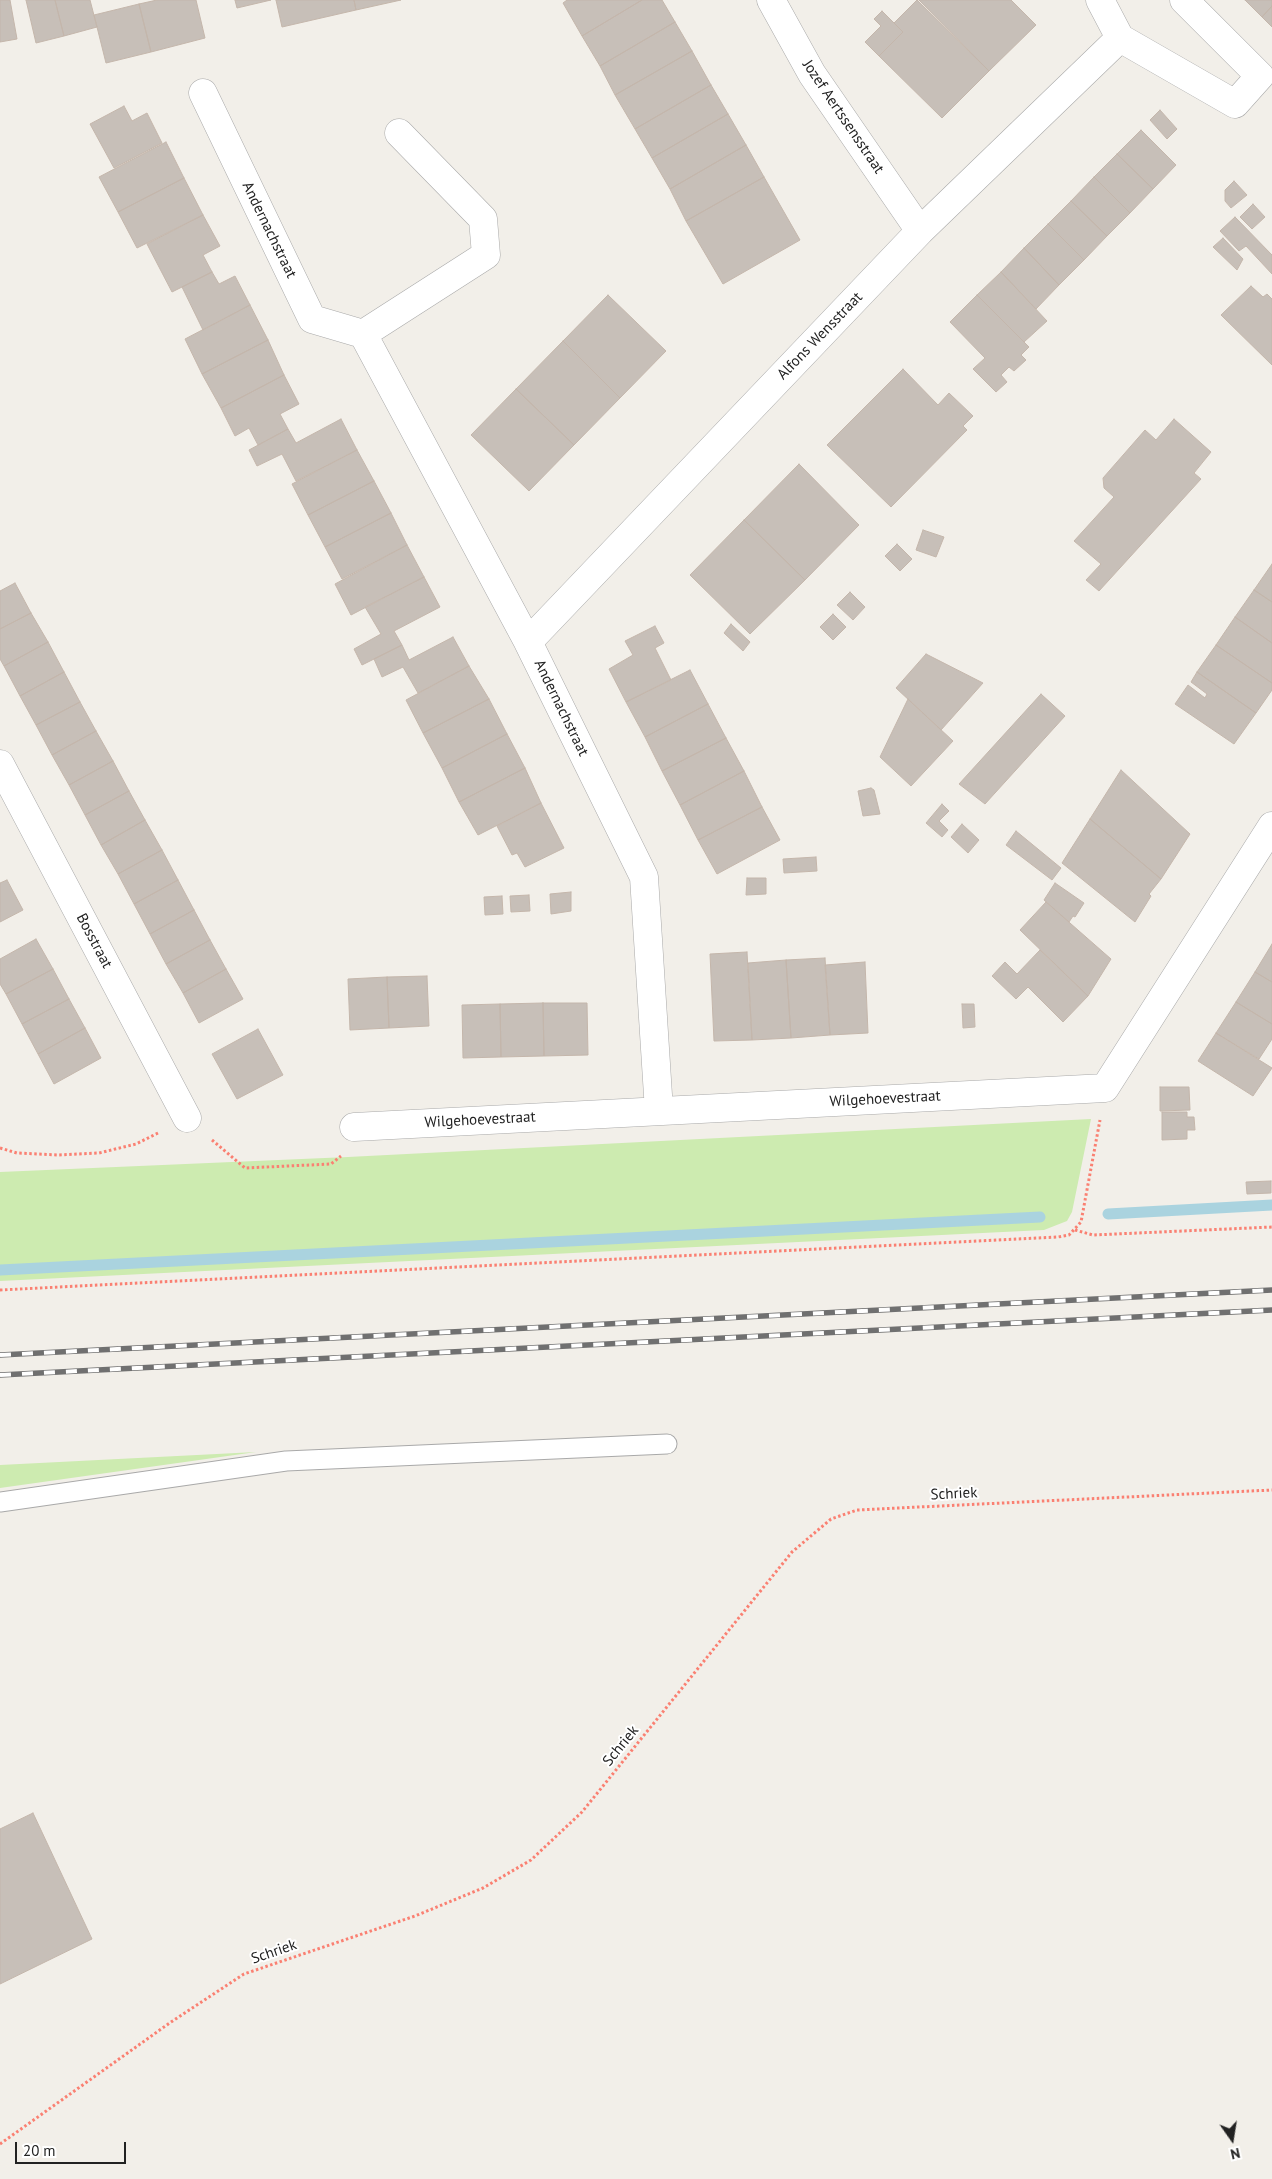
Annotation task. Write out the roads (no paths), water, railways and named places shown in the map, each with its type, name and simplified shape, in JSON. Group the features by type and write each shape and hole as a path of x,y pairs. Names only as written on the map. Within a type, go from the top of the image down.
{"street":[{"name":"Jozef Aertssensstraat","path":"771,0 812,74 920,231"},
{"path":"1100,0 1120,38 1235,104 1260,76 1184,0"},
{"name":"Alfons Wensstraat","path":"528,642 920,231 1120,38"},
{"name":"Andernachstraat","path":"203,93 312,319 363,334 528,642 644,877 659,1110"},
{"path":"363,334 486,255 483,218 399,133"},
{"name":"Bosstraat","path":"0,764 187,1118"},
{"name":"Wilgehoevestraat","path":"351,1139 659,1110 1105,1088 1268,840"}],"lane":[{"path":"0,1502 286,1461 667,1444"}],"waterway":[{"path":"1108,1214 1272,1205"},
{"path":"0,1270 1040,1217"}],"railway":[{"path":"0,1355 1272,1290"},
{"path":"0,1375 1272,1310"}]}
